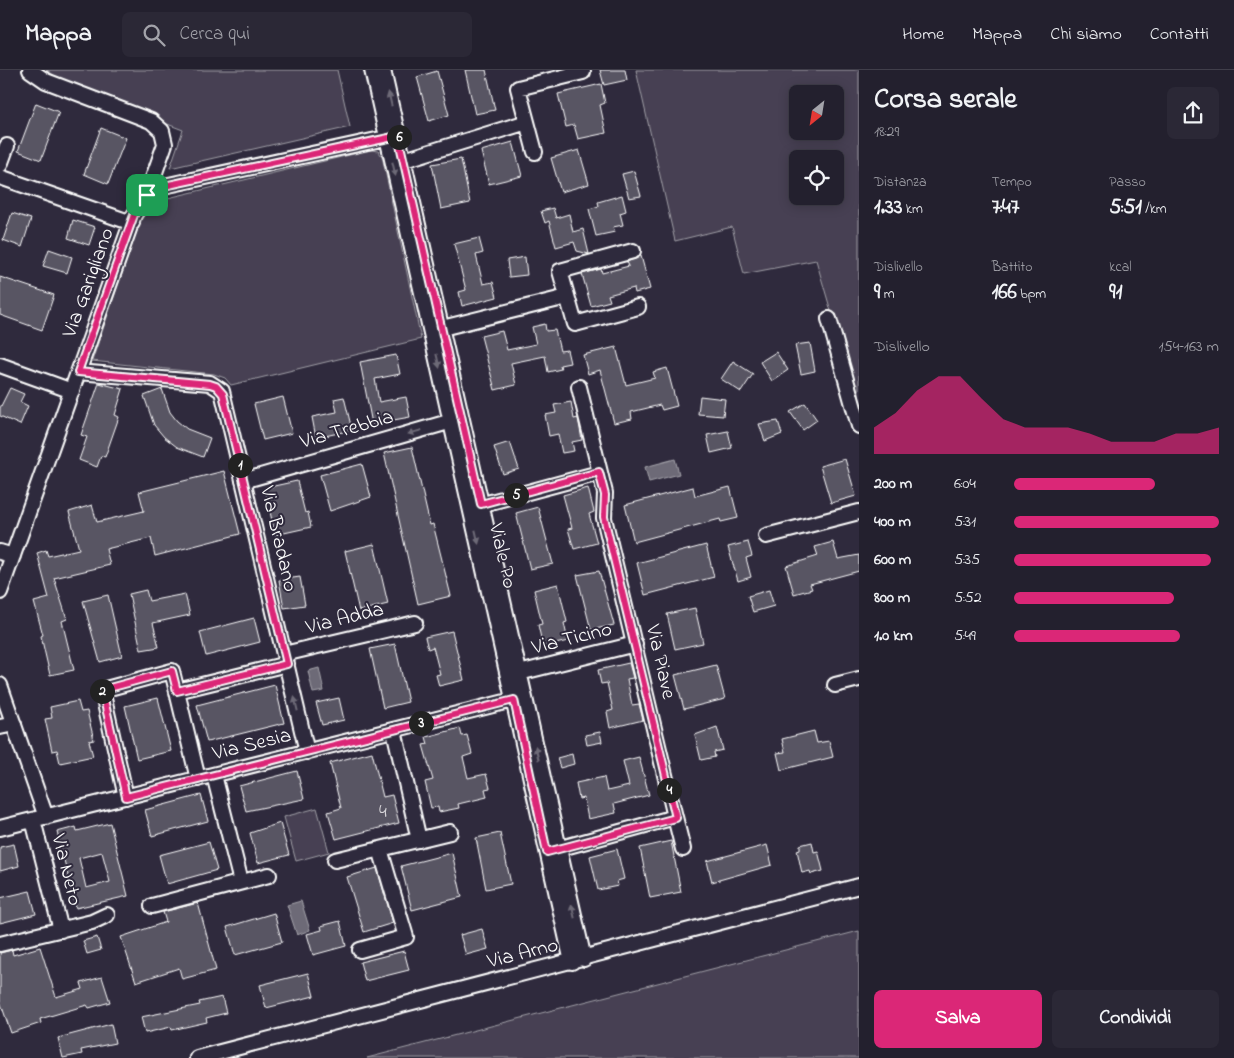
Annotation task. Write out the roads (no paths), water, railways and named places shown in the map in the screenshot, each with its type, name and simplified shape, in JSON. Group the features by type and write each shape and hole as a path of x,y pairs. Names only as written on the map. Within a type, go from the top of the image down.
{"street":[{"name":"Via Garigliano","path":"0,592 6,554 72,391 132,223 138,208 147,195 165,144 164,135 159,128 143,118 46,81 30,70"},
{"name":"Viale Po","path":"372,70 393,137 404,160 436,330"},
{"name":"Viale Po","path":"383,70 393,137 578,960"},
{"path":"535,152 518,88 583,72"},
{"path":"404,160 527,122"},
{"path":"147,195 164,186 393,137"},
{"path":"0,165 7,146"},
{"path":"0,177 132,223"},
{"path":"633,252 560,271 575,324 638,307"},
{"path":"436,330 567,296"},
{"path":"830,319 859,426"},
{"path":"0,365 72,391"},
{"name":"Via Bradano","path":"78,372 216,386 223,394 307,752"},
{"name":"Via Piave","path":"579,387 605,495 604,517 684,849"},
{"name":"Via Trebbia","path":"243,481 456,420"},
{"path":"476,506 599,472"},
{"name":"Viale Po","path":"476,506 519,673 519,698"},
{"path":"766,536 859,512"},
{"name":"Via Adda","path":"177,691 415,622"},
{"name":"Via Ticino","path":"519,673 635,644"},
{"path":"126,797 102,690 172,671 198,779"},
{"path":"835,685 859,679"},
{"path":"0,685 7,725 39,818"},
{"name":"Via Sesia","path":"0,828 519,698"},
{"path":"394,730 419,840"},
{"path":"214,775 241,882"},
{"name":"Via Neto","path":"39,818 61,930"},
{"path":"553,851 676,818"},
{"path":"336,860 450,832"},
{"path":"360,950 406,937 380,849"},
{"path":"152,906 269,875"},
{"name":"Via Arno","path":"197,1058 859,886"},
{"name":"Via Neto","path":"0,944 92,922 107,916"}]}
